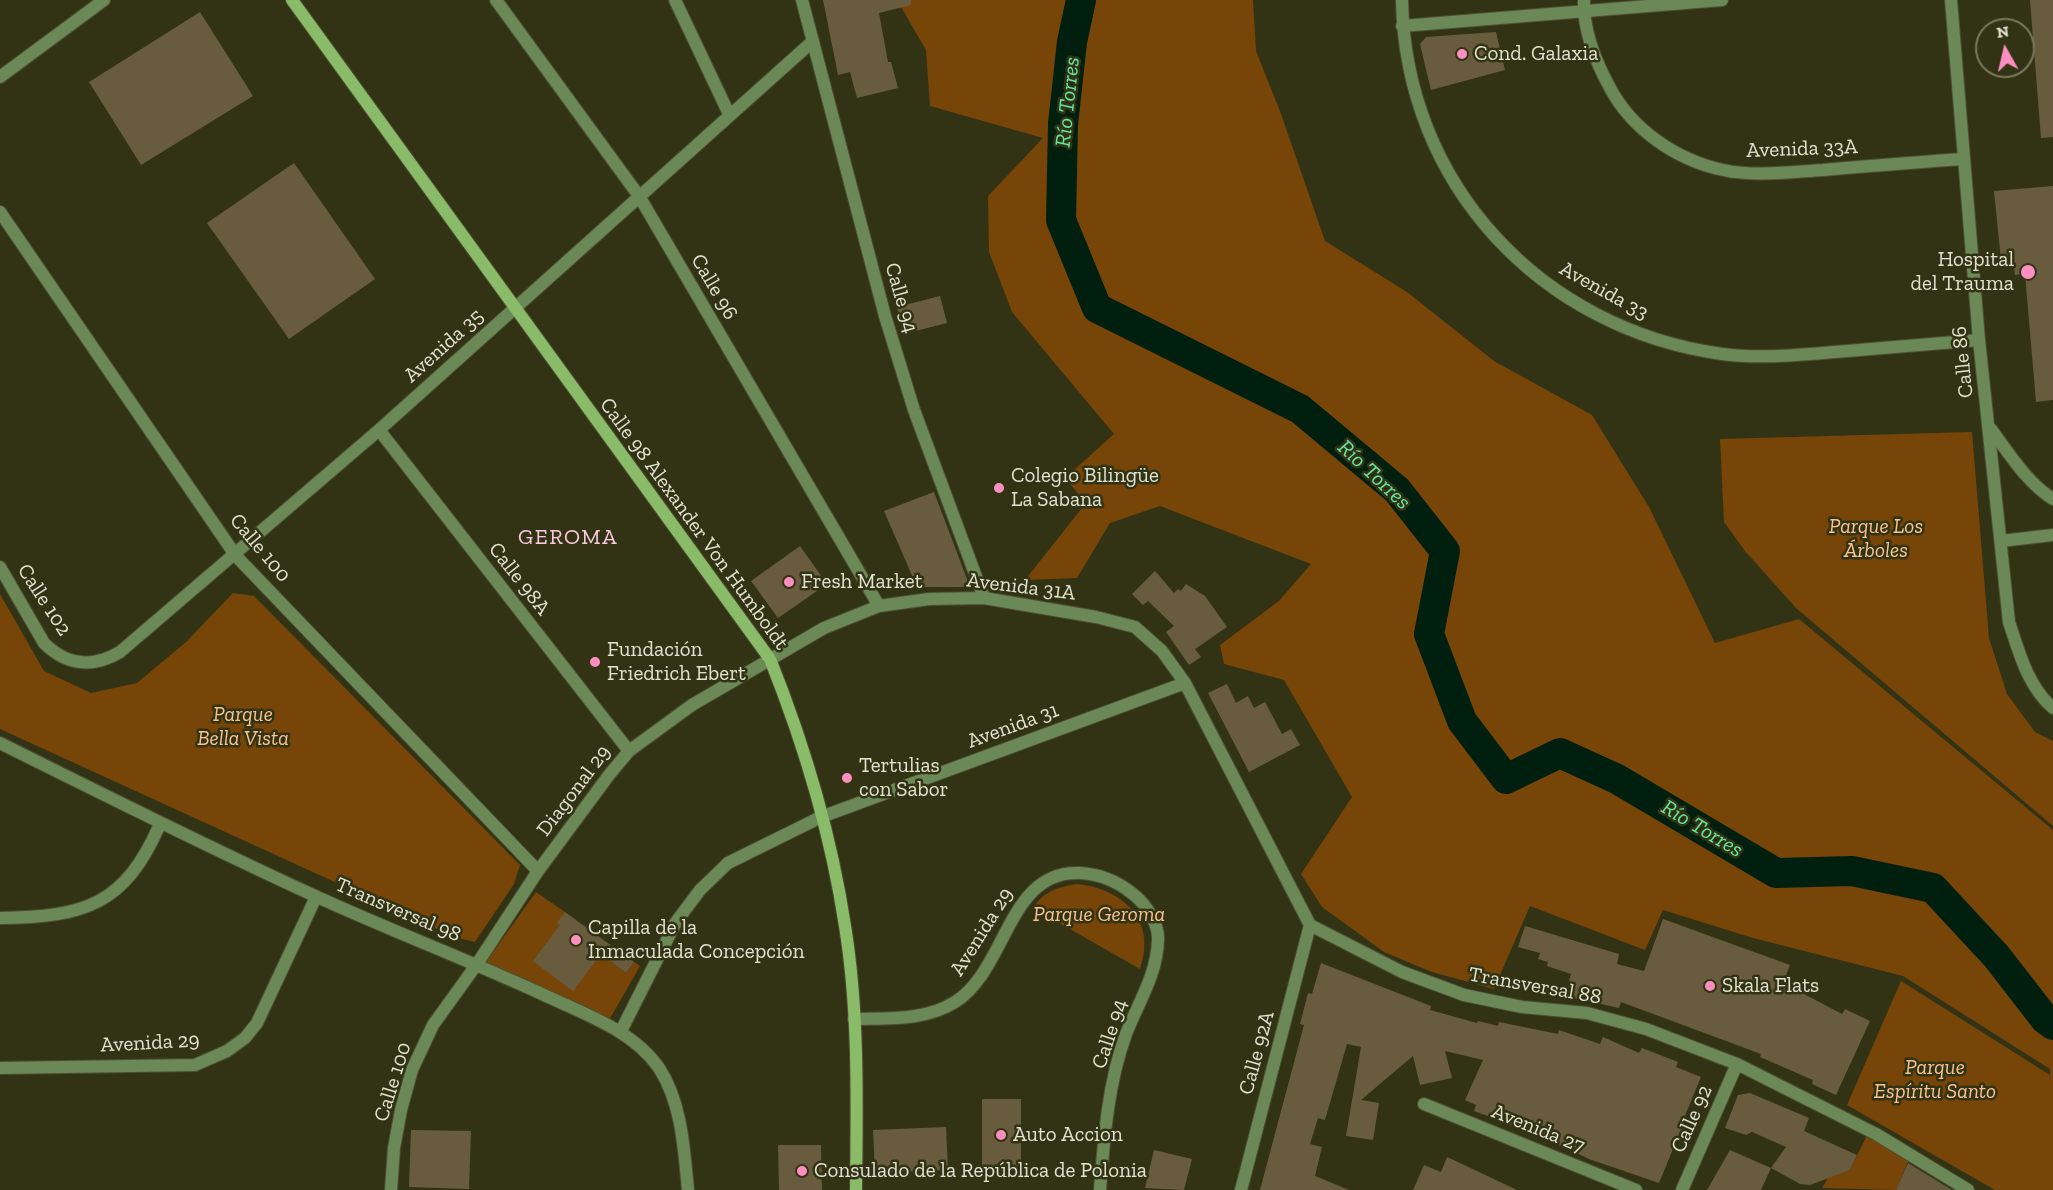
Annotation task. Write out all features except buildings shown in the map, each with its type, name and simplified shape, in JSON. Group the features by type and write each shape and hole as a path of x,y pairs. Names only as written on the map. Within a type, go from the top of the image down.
{"street":[{"path":"79,0 87,11"},
{"path":"0,77 104,0"},
{"name":"Calle 98 Alexander Von Humboldt","path":"292,0 514,310 770,658 793,716 821,817 845,926 854,1020 856,1190"},
{"name":"Calle 96","path":"496,0 639,196 879,606"},
{"path":"675,0 729,114"},
{"name":"Calle 94","path":"802,0 888,326 914,410 984,598"},
{"name":"Avenida 33","path":"1402,0 1402,26 1422,120 1446,173 1479,219 1525,267 1575,302 1642,336 1722,354 1791,356 1979,340"},
{"path":"1402,26 1584,6 1722,0"},
{"name":"Calle 86","path":"1951,0 1979,340 2009,622 2033,683 2053,708"},
{"name":"Avenida 33A","path":"1584,6 1595,61 1617,101 1642,131 1680,154 1723,170 1772,173 1964,159"},
{"name":"Avenida 35","path":"90,663 105,661 140,638 236,556 813,41"},
{"name":"Calle 100","path":"0,212 236,556 538,872"},
{"path":"1990,427 2018,466 2041,492 2053,499"},
{"name":"Calle 98A","path":"379,430 629,751"},
{"path":"2001,541 2053,535"},
{"name":"Calle 102","path":"0,567 44,643 64,659 90,663"},
{"name":"Avenida 31A","path":"770,658 824,628 879,606 929,599 984,598 1086,615 1135,627 1162,651 1185,683"},
{"name":"Diagonal 29","path":"477,964 538,872 629,751 692,705 770,658"},
{"path":"1185,683 1310,925"},
{"name":"Avenida 31","path":"621,1031 676,922 700,890 729,863 821,817 1185,683"},
{"name":"Transversal 98","path":"0,743 160,824 316,897 477,964 621,1031 658,1068 674,1102 682,1135 688,1190"},
{"path":"0,918 39,918 70,913 95,903 128,880 148,851 160,824"},
{"name":"Avenida 29","path":"854,1020 922,1016 956,1002 976,985 997,953 1028,894 1046,880 1072,873 1097,874 1122,885 1138,898"},
{"name":"Avenida 29","path":"0,1068 195,1065 227,1051 245,1038 257,1023 316,897"},
{"name":"Calle 94","path":"1100,1190 1104,1137 1118,1063 1157,958 1158,937 1152,915 1138,898"},
{"name":"Transversal 88","path":"1310,925 1402,972 1464,995 1522,1007 1587,1013 1646,1029 1737,1064 1875,1134 1968,1190"},
{"name":"Calle 92A","path":"1241,1190 1310,925"},
{"name":"Calle 100","path":"391,1190 394,1148 412,1070 433,1025 477,964"},
{"name":"Calle 92","path":"1682,1190 1737,1064"},
{"name":"Avenida 27","path":"1424,1104 1636,1190"}],"green space":[{"name":"Parque Espíritu Santo","path":"897,0 1253,0 1256,51 1281,114 1325,241 1407,292 1494,361 1592,415 1649,507 1715,643 1799,619 2053,830 2053,1190 1995,1190 1847,1105 1901,981 2050,1075 2050,1069 1903,976 1753,938 1663,910 1645,950 1530,906 1494,989 1432,972 1384,952 1322,907 1301,874 1352,797 1284,680 1224,664 1220,645 1279,601 1311,564 1160,506 1110,523 1077,578 1025,580 1086,503 1065,478 1114,434 1012,312 989,252 988,196 1043,138 930,106 926,50"},
{"name":"Parque Los Árboles","path":"1972,432 1989,638 2007,694 2035,732 2053,741 2053,826 1796,608 1745,551 1724,522 1720,439"},
{"name":"Parque Bella Vista","path":"233,593 254,596 520,865 514,884 475,942 455,937 0,729 0,594 44,671 91,693 137,683 186,642"},
{"name":"Parque Geroma","path":"1077,884 1109,893 1122,900 1132,910 1140,922 1144,936 1144,952 1140,969 1033,908 1037,902 1052,891"},
{"path":"536,892 565,912 601,954 626,973 634,962 640,966 608,1022 486,962"},
{"path":"1867,1135 1910,1157 1896,1190 1822,1188 1828,1178 1850,1170"}],"waterway":[{"name":"Río Torres","path":"1081,0 1072,42 1063,124 1061,220 1097,308 1300,409 1397,490 1445,551 1429,634 1462,721 1506,779 1560,753 1617,779 1776,873 1852,871 1933,888 1997,957 2045,1019 2053,1025"}],"place":[{"name":"Cond. Galaxia","path":"1462,54"},
{"name":"Hospital del Trauma","path":"2028,272"},
{"name":"Colegio Bilingüe La Sabana","path":"999,488"},
{"name":"Fresh Market","path":"789,582"},
{"name":"Fundación Friedrich Ebert","path":"595,662"},
{"name":"Tertulias con Sabor","path":"847,778"},
{"name":"Capilla de la Inmaculada Concepción","path":"576,940"},
{"name":"Skala Flats","path":"1710,986"},
{"name":"Auto Accion","path":"1001,1135"},
{"name":"Consulado de la República de Polonia","path":"802,1171"}],"district":[{"name":"GEROMA","path":"568,538"}]}
